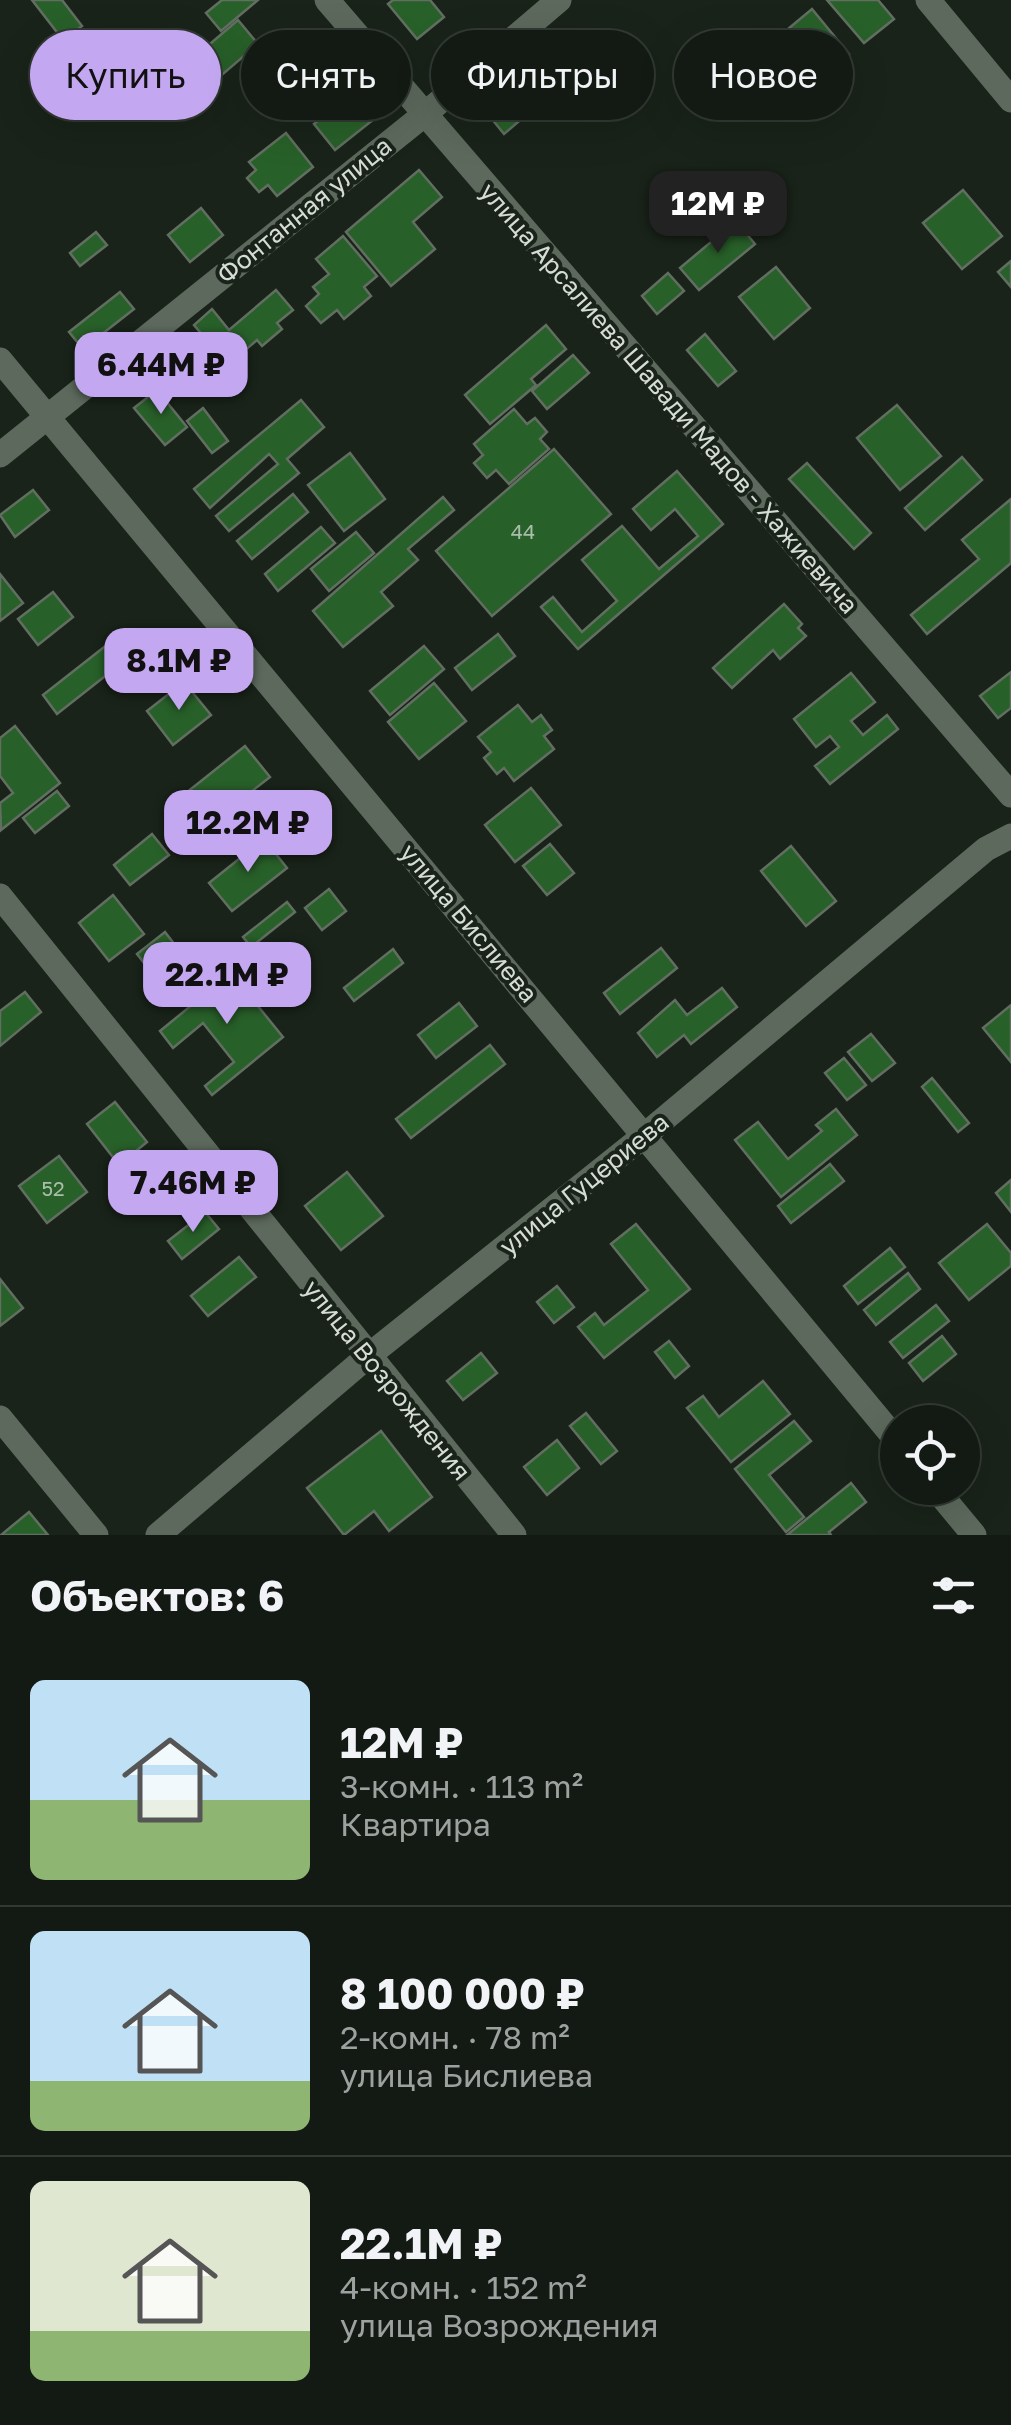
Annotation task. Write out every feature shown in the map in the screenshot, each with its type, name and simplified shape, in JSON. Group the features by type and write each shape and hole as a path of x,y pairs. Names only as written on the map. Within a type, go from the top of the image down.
{"street":[{"name":"улица Арсалиева Шавади Мадов - Хажиевича","path":"327,0 1011,796"},
{"name":"Фонтанная улица","path":"0,454 425,114 559,0"},
{"path":"928,0 1011,100"},
{"name":"улица Бислиева","path":"0,360 880,1420"},
{"name":"улица Гуцериева","path":"158,1535 367,1357 645,1135 986,849 1011,836"},
{"name":"улица Возрождения","path":"0,896 514,1535"},
{"path":"0,1418 96,1535"},
{"path":"949,1505 974,1535"}],"building":[{"path":"32,0 62,0 82,26 77,30 55,30"},
{"path":"222,0 258,0 221,31 206,13"},
{"path":"393,0 430,0 444,17 417,39 388,4"},
{"path":"827,0 878,0 894,19 864,43"},
{"path":"812,9 829,30 787,30"},
{"path":"238,20 246,30 241,30 241,59 221,76 221,35"},
{"path":"319,120 373,120 335,150 314,124"},
{"path":"493,120 520,120 504,134"},
{"path":"286,133 313,167 277,196 268,185 259,192 247,178 256,170 249,162"},
{"path":"419,170 442,197 413,222 435,249 391,286 346,232"},
{"path":"963,190 1002,236 962,269 923,223"},
{"path":"201,208 223,235 190,262 168,235"},
{"path":"736,221 755,244 699,290 680,268"},
{"path":"96,232 107,245 80,266 70,253"},
{"path":"343,236 377,276 364,287 371,296 344,319 337,310 321,323 306,306 319,294 313,287 329,274 316,259"},
{"path":"1011,261 1011,287 998,272"},
{"path":"776,267 810,308 774,339 739,297"},
{"path":"668,273 684,291 657,314 642,296"},
{"path":"276,290 293,310 277,323 282,329 262,346 257,340 228,365 194,325 212,309 229,330"},
{"path":"120,292 134,309 83,349 69,332"},
{"path":"546,325 566,349 531,379 536,385 490,424 465,395"},
{"path":"705,334 736,371 718,386 687,350"},
{"path":"573,355 589,373 547,409 532,391"},
{"path":"157,390 187,427 165,445 134,408"},
{"path":"301,400 324,427 287,459 299,473 229,531 216,516 278,464 269,454 210,508 194,489"},
{"path":"897,405 941,456 900,490 857,438"},
{"path":"203,408 228,441 212,453 187,421"},
{"path":"514,409 527,424 535,418 547,432 540,439 549,449 509,484 496,470 487,478 474,463 483,455 474,444"},
{"path":"554,449 611,514 492,616 436,551"},
{"path":"350,453 385,499 344,531 308,485"},
{"path":"962,457 982,480 925,530 905,508"},
{"path":"807,463 871,533 854,549 789,479"},
{"path":"677,471 723,524 578,649 541,607 553,597 582,632 617,601 582,560 622,526 659,569 698,536 675,509 651,530 633,509"},
{"path":"33,490 49,510 15,537 0,515"},
{"path":"293,494 308,512 252,559 237,541"},
{"path":"443,497 454,510 408,549 418,560 381,592 393,606 343,647 313,611"},
{"path":"1011,499 1011,563 927,634 911,615 979,559 962,540"},
{"path":"321,527 335,543 278,591 265,574"},
{"path":"356,532 374,553 329,591 311,569"},
{"path":"0,574 23,603 0,621"},
{"path":"53,592 73,617 38,645 18,619"},
{"path":"784,604 802,624 798,628 806,636 780,659 773,650 732,688 713,668"},
{"path":"498,634 515,656 472,690 455,668"},
{"path":"159,640 166,650 122,685 114,675"},
{"path":"108,644 123,662 57,714 43,695"},
{"path":"424,646 444,669 390,715 370,691"},
{"path":"1011,672 1011,708 998,718 980,696"},
{"path":"851,673 875,702 851,721 863,735 887,715 898,729 830,784 815,766 839,747 830,736 816,747 794,719"},
{"path":"184,682 211,715 173,745 147,711"},
{"path":"434,683 466,721 419,759 388,722"},
{"path":"518,705 532,722 541,715 552,730 544,736 554,749 514,781 504,768 497,774 484,758 491,752 478,737"},
{"path":"15,726 60,783 1,830 0,803 13,793 0,776 0,738"},
{"path":"245,746 270,777 210,824 186,793"},
{"path":"531,788 561,825 515,862 485,825"},
{"path":"57,791 69,806 35,833 23,818"},
{"path":"282,796 292,809 236,852 226,840"},
{"path":"152,834 169,855 130,885 114,865"},
{"path":"264,839 287,868 232,911 209,883"},
{"path":"550,844 574,873 547,895 523,866"},
{"path":"791,846 836,901 806,926 761,871"},
{"path":"329,889 346,911 322,930 305,908"},
{"path":"113,895 144,934 109,961 79,923"},
{"path":"287,902 295,912 251,947 243,937"},
{"path":"165,932 179,950 151,972 137,954"},
{"path":"661,948 677,968 620,1014 604,993"},
{"path":"393,949 403,963 354,1001 344,988"},
{"path":"231,973 283,1037 212,1095 205,1086 234,1062 203,1023 173,1048 160,1031"},
{"path":"722,988 737,1007 691,1044 684,1035 657,1057 638,1033 675,1000 687,1015"},
{"path":"25,992 41,1012 0,1046 0,1011"},
{"path":"459,1003 477,1026 436,1058 418,1035"},
{"path":"1011,1005 1011,1062 983,1028"},
{"path":"871,1034 895,1063 872,1081 848,1052"},
{"path":"490,1045 505,1064 411,1138 396,1119"},
{"path":"844,1058 866,1085 847,1100 825,1073"},
{"path":"932,1078 969,1123 958,1132 922,1087"},
{"path":"115,1102 147,1142 119,1165 87,1124"},
{"path":"836,1109 857,1135 781,1197 735,1140 758,1122 788,1159 822,1131 816,1125"},
{"path":"59,1156 87,1192 47,1223 19,1186"},
{"path":"830,1164 844,1181 791,1223 778,1206"},
{"path":"347,1172 383,1216 341,1250 305,1206"},
{"path":"1011,1180 1011,1212 996,1193"},
{"path":"205,1212 219,1229 182,1259 168,1241"},
{"path":"636,1224 690,1289 604,1358 578,1327 595,1313 604,1325 648,1290 611,1244"},
{"path":"987,1224 1011,1253 1011,1266 969,1300 939,1263"},
{"path":"890,1248 905,1267 858,1304 844,1286"},
{"path":"239,1257 256,1277 208,1316 191,1296"},
{"path":"908,1273 920,1289 876,1325 864,1310"},
{"path":"0,1279 23,1308 0,1326"},
{"path":"557,1286 574,1307 554,1323 537,1302"},
{"path":"936,1305 949,1321 903,1358 890,1342"},
{"path":"942,1336 956,1354 923,1381 909,1363"},
{"path":"669,1341 689,1366 675,1378 655,1352"},
{"path":"481,1353 497,1373 463,1400 447,1381"},
{"path":"763,1381 790,1414 731,1462 687,1408 703,1396 719,1417"},
{"path":"586,1413 617,1451 601,1464 570,1426"},
{"path":"794,1421 811,1441 769,1475 804,1517 786,1532 735,1469"},
{"path":"381,1431 432,1497 389,1531 374,1511 344,1535 307,1488"},
{"path":"557,1440 579,1468 547,1495 524,1467"},
{"path":"851,1483 866,1502 829,1532 831,1535 787,1535"},
{"path":"29,1512 48,1535 1,1535"}]}
